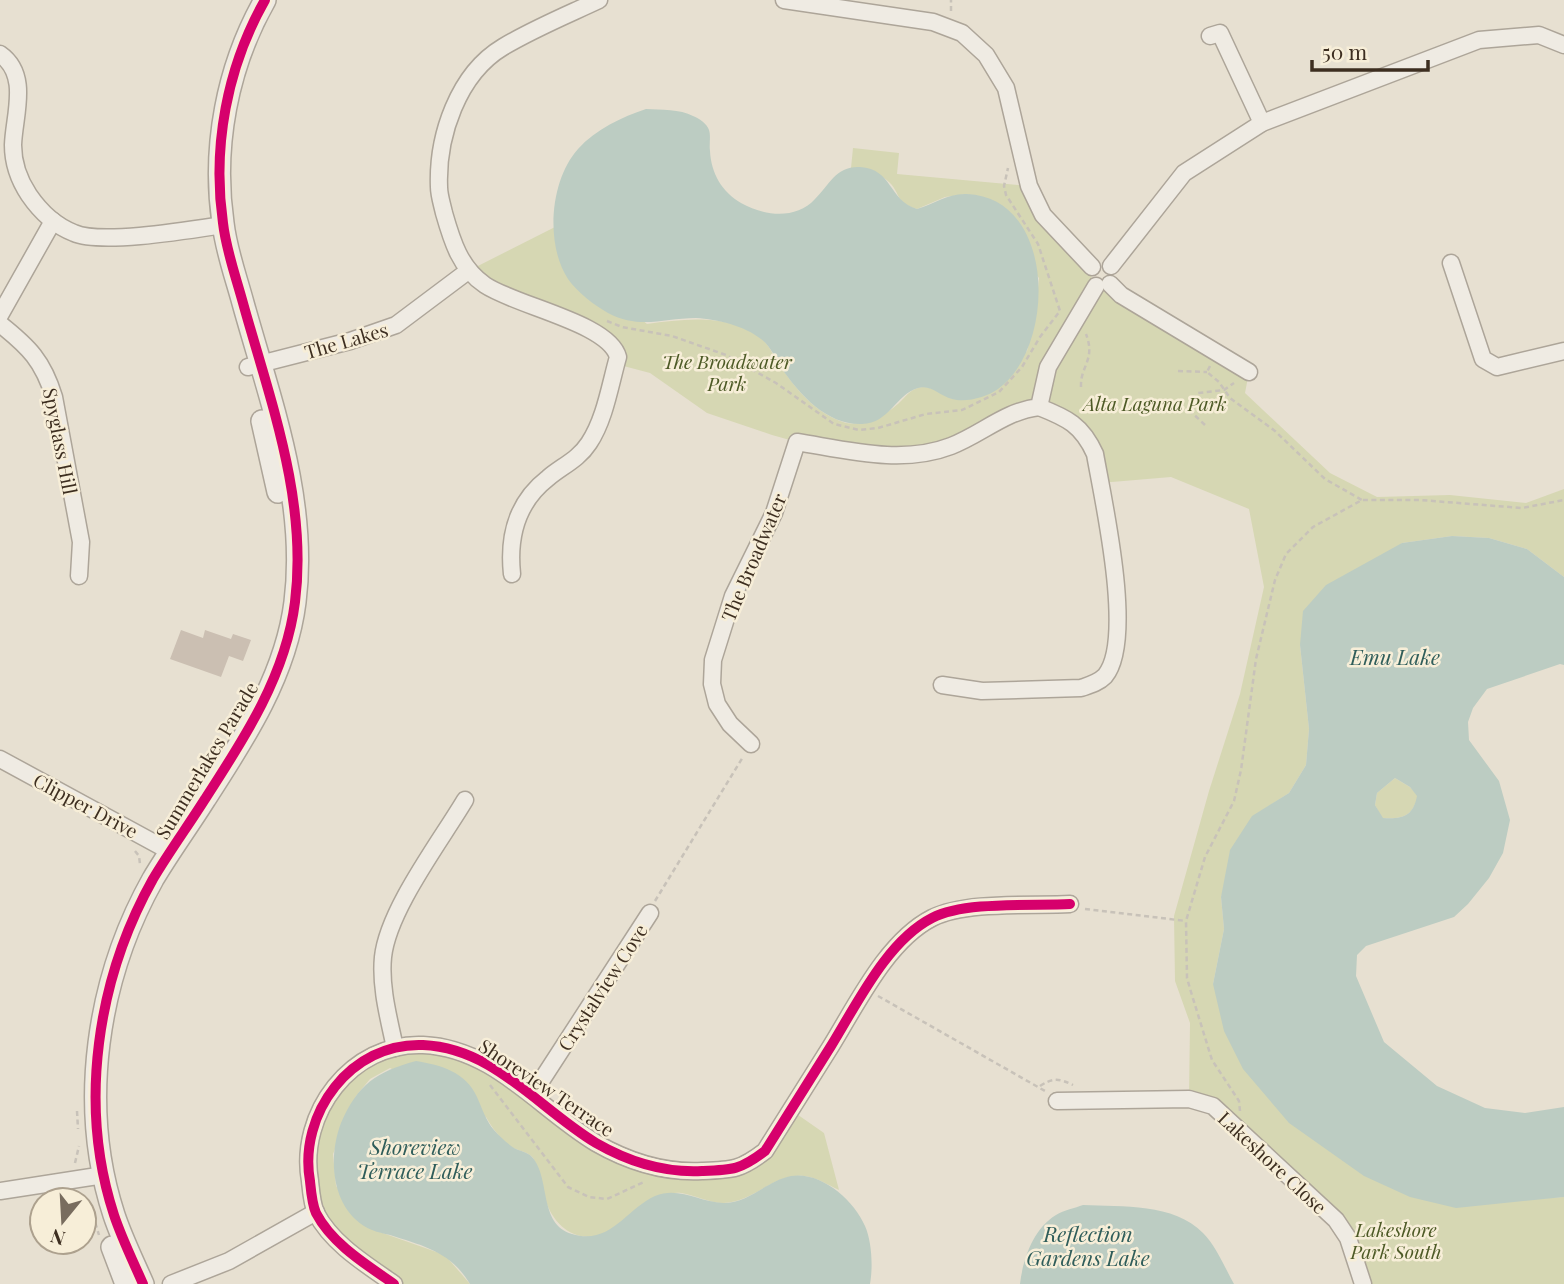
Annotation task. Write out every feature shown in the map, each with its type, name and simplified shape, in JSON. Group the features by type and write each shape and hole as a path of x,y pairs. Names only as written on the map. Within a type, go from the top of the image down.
{"street":[{"name":"Summerlakes Parade","path":"126,1284 99,1213 88,1173 83,1120 83,1078 88,1027 109,949 129,897 165,848 250,698 265,664 283,590 286,550 283,516 254,365 220,267 206,154 210,116 232,40 250,0"},
{"name":"Summerlakes Parade","path":"217,226 220,150 226,105 240,56 265,0"},
{"path":"512,574 510,552 513,531 521,509 532,492 573,462 587,446 598,428 618,357 616,349 609,341 587,327 505,296 484,285 468,271 457,254 450,235 439,189 440,152 454,105 475,72 502,48 599,0"},
{"path":"784,0 933,22 962,33 986,55 1006,88 1028,186 1043,215 1092,267"},
{"path":"1210,36 1220,33 1262,123"},
{"path":"1111,266 1184,173 1262,123 1479,40 1539,35 1564,45"},
{"path":"0,54 14,71 17,82 13,145 21,183 37,207 53,221 74,233 104,239 217,226"},
{"path":"0,315 53,221"},
{"path":"942,685 982,691 1081,688 1095,684 1105,675 1113,660 1118,613 1116,588 1095,454 1088,438 1075,424 1039,407 1048,367 1074,323 1103,285 1114,272 1111,266 1105,263 1092,267 1090,278 1103,285 1121,295 1249,372"},
{"path":"1451,263 1483,359 1497,367 1564,351"},
{"name":"The Lakes","path":"254,365 350,341 396,325 468,271"},
{"name":"Spyglass Hill","path":"0,324 34,354 47,374 54,397 81,542 79,576"},
{"name":"The Broadwater","path":"751,744 730,724 717,704 712,684 713,660 733,596 774,513 797,442 886,456 916,455 971,438 1006,415 1039,407"},
{"name":"Clipper Drive","path":"0,759 165,848"},
{"path":"394,1048 383,981 383,956 393,918 465,800"},
{"name":"Shoreview Terrace","path":"394,1284 348,1251 316,1212 307,1158 311,1129 318,1111 339,1082 379,1053 418,1045 441,1046 461,1051 501,1072 593,1141 634,1162 685,1172 733,1170 749,1163 765,1151 894,948 932,918 952,911 982,907 1070,904"},
{"name":"Crystalview Cove","path":"532,1095 650,914"},
{"name":"Lakeshore Close","path":"1057,1101 1189,1099 1213,1106 1336,1220 1348,1238 1363,1284"},
{"name":"Summerlakes Parade","path":"88,1173 114,1215 143,1284"},
{"path":"0,1191 88,1173"},
{"path":"171,1284 229,1261 316,1212"}],"path":[{"path":"601,319 622,327 672,336 726,355 776,383 834,424 859,430 878,428 926,414 962,410 999,392 1022,367 1060,310 1038,244 1006,195 1005,178 1009,166 1021,153"},
{"path":"1074,323 1087,335 1090,346 1090,356 1080,382 1081,387"},
{"path":"1207,372 1218,353"},
{"path":"1178,370 1207,372 1219,382 1230,398 1275,432 1325,480 1362,500 1432,501 1522,508 1564,500"},
{"path":"1205,425 1188,410 1198,393 1224,390 1249,372"},
{"path":"1237,1127 1242,1122 1239,1101 1212,1060 1187,978 1186,921 1205,856 1234,801 1241,770 1256,659 1275,580 1286,554 1313,527 1362,500"},
{"path":"650,914 659,893 751,744"},
{"path":"130,846 139,856 141,866"},
{"path":"1070,904 1090,911 1186,921"},
{"path":"866,989 1040,1086 1057,1101"},
{"path":"484,1077 568,1187 589,1197 607,1199 652,1180"},
{"path":"77,1110 78,1133"},
{"path":"80,1142 76,1162 88,1173"}],"green space":[{"path":"853,148 899,153 897,174 1029,186 1090,272 1093,283 1249,372 1245,393 1330,473 1377,497 1450,495 1526,503 1564,489 1564,577 1527,549 1489,538 1452,536 1402,543 1300,645 1309,729 1306,765 1289,793 1252,817 1221,897 1224,929 1213,984 1520,1200 1564,1197 1564,1284 1363,1284 1348,1238 1237,1127 1189,1099 1190,1023 1175,981 1174,916 1240,694 1264,587 1249,509 1171,477 1100,483 1088,438 1039,407 916,455 797,442 772,435 707,413 650,373 616,364 616,349 468,271 555,227 557,251 647,324 707,320 736,325 749,331 765,342 802,394 825,414 843,422 859,423 874,419 889,411 911,392 923,387 931,388 952,399 1027,351 1034,324 1039,278 968,194 945,197 917,209 901,201 886,179 866,170 851,168"},
{"path":"1395,778 1410,787 1418,796 1413,808 1406,815 1382,818 1375,805 1377,793"},
{"path":"461,1051 593,1141 655,1168 749,1163 791,1110 824,1133 839,1190 804,1176 793,1176 745,1198 723,1203 681,1193 668,1194 655,1197 607,1232 586,1237 577,1235 568,1231 554,1218 545,1199 538,1168 531,1156 506,1143 486,1117 390,1068 370,1079 356,1096 333,1154 336,1186 377,1231 445,1255 470,1284 394,1284 348,1251 312,1194 318,1111 379,1053"}],"water":[{"path":"646,109 682,112 702,122 709,130 711,159 719,181 734,199 760,211 780,214 799,210 815,199 839,173 852,167 871,169 879,173 900,199 917,209 960,194 997,202 1018,220 1032,247 1038,278 1037,310 1030,342 1017,369 998,389 982,397 958,400 923,387 903,396 879,419 862,424 849,423 826,414 806,399 782,369 768,345 747,330 696,318 631,321 597,306 572,284 561,265 554,231 556,195 569,162 585,142 610,124"},
{"name":"Emu Lake","path":"1452,536 1489,538 1527,549 1564,577 1564,665 1560,664 1487,689 1473,708 1468,722 1469,740 1499,781 1510,820 1503,853 1489,878 1454,917 1366,946 1357,955 1356,976 1384,1042 1437,1086 1485,1108 1525,1113 1564,1107 1564,1197 1456,1208 1410,1197 1364,1176 1289,1123 1243,1069 1224,1031 1213,984 1224,929 1221,897 1230,850 1252,816 1289,793 1306,765 1309,729 1300,645 1303,611 1326,585 1402,543","holes":["1395,778 1410,787 1417,796 1413,808 1401,817 1383,818 1375,805 1377,793"]},
{"name":"Shoreview Terrace Lake","path":"416,1061 452,1071 466,1081 494,1130 514,1148 532,1157 538,1166 549,1211 561,1229 572,1234 597,1235 607,1231 645,1202 664,1193 714,1202 733,1202 791,1176 814,1178 845,1197 860,1216 870,1247 870,1284 470,1284 454,1264 436,1252 364,1226 345,1206 335,1179 334,1150 337,1136 354,1098 379,1075"},
{"name":"Reflection Gardens Lake","path":"1083,1205 1147,1208 1178,1216 1203,1233 1234,1284 1020,1284 1030,1245 1041,1228 1059,1213"}],"building":[{"path":"181,630 203,638 205,630 231,639 233,634 251,640 243,661 229,656 221,677 170,659"}],"cycle path":[{"path":"143,1284 114,1215 103,1173 97,1130 99,1043 107,1000 118,958 153,879 248,730 273,681 283,655 295,602 298,564 291,488 275,413 224,233 220,194 221,137 232,80 241,52 265,0"},
{"path":"394,1284 351,1253 331,1234 316,1213 310,1181 308,1156 312,1131 321,1108 335,1087 352,1069 373,1056 397,1047 423,1045 448,1049 494,1068 575,1129 621,1156 674,1170 729,1169 749,1162 765,1151 874,975 916,928 932,918 962,909 999,905 1070,904"}],"park label":[{"name":"The Broadwater Park","path":"727,372"},
{"name":"Alta Laguna Park","path":"1155,403"},
{"name":"Lakeshore Park South","path":"1396,1240"}]}
